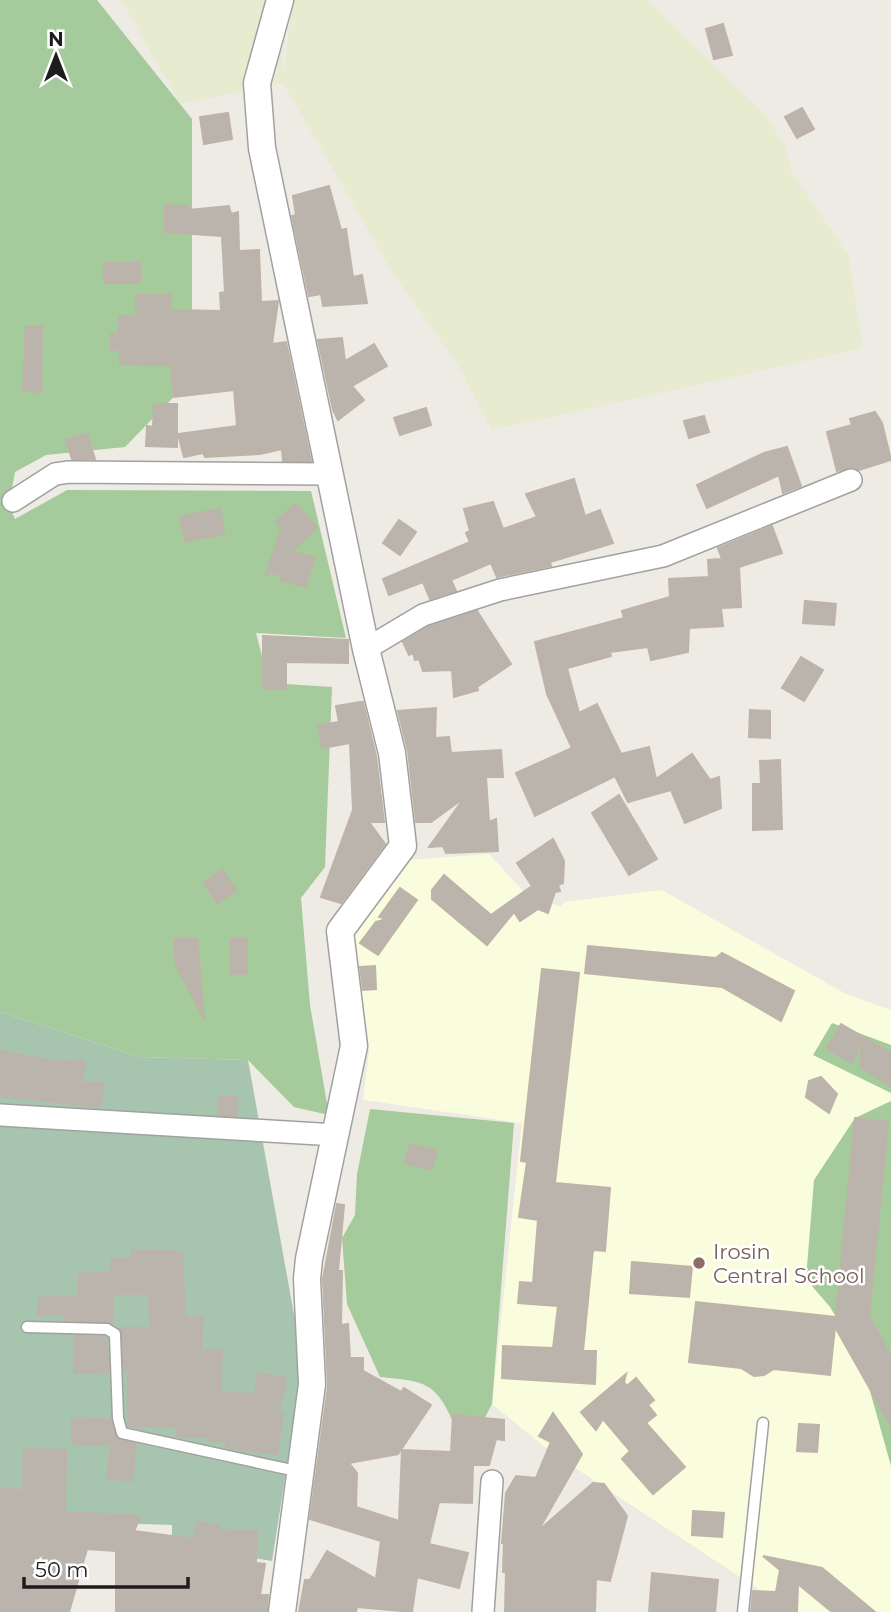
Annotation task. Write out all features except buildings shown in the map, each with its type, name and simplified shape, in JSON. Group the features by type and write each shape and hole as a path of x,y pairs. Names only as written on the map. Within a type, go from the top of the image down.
{"street":[{"path":"280,0 257,83 262,148 366,649 392,753 403,846 340,931 354,1046 320,1197 307,1279 312,1384 282,1612"},
{"path":"13,501 55,474 69,472 331,474"},
{"path":"366,649 423,615 499,590 663,556 851,480"},
{"path":"0,1115 336,1135"},
{"path":"483,1612 492,1481"}],"lane":[{"path":"27,1328 107,1329 115,1334 118,1418 122,1433 301,1472"},
{"path":"743,1612 764,1423"}],"shaded area":[{"path":"121,0 278,0 283,77 293,0 647,0 766,116 785,147 791,171 848,255 863,348 492,430 458,365 391,270 283,83 180,104"},
{"name":"Irosin Central School","path":"489,854 524,892 561,907 564,902 662,890 846,994 891,1010 891,1612 793,1612 551,1452 492,1404 522,1123 363,1100 369,1052 349,934 408,860"},
{"path":"0,1012 141,1057 248,1060 299,1342 298,1395 272,1561 172,1545 172,1525 20,1520 0,1500"}],"green space":[{"path":"0,0 97,0 192,119 192,378 125,447 46,455 15,472 9,505 15,519 67,490 311,491 346,638 256,633 269,683 332,687 325,867 301,898 310,1005 329,1115 294,1107 248,1060 141,1057 0,1012"},
{"path":"832,1023 891,1045 891,1093 813,1055"},
{"path":"891,1101 891,1466 861,1359 830,1307 806,1279 814,1180 855,1118"},
{"path":"370,1109 514,1123 492,1404 481,1425 453,1422 440,1398 426,1386 407,1380 380,1377 347,1304 342,1238 355,1215 357,1174"}],"place":[{"name":"Irosin Central School","path":"699,1263"}]}
